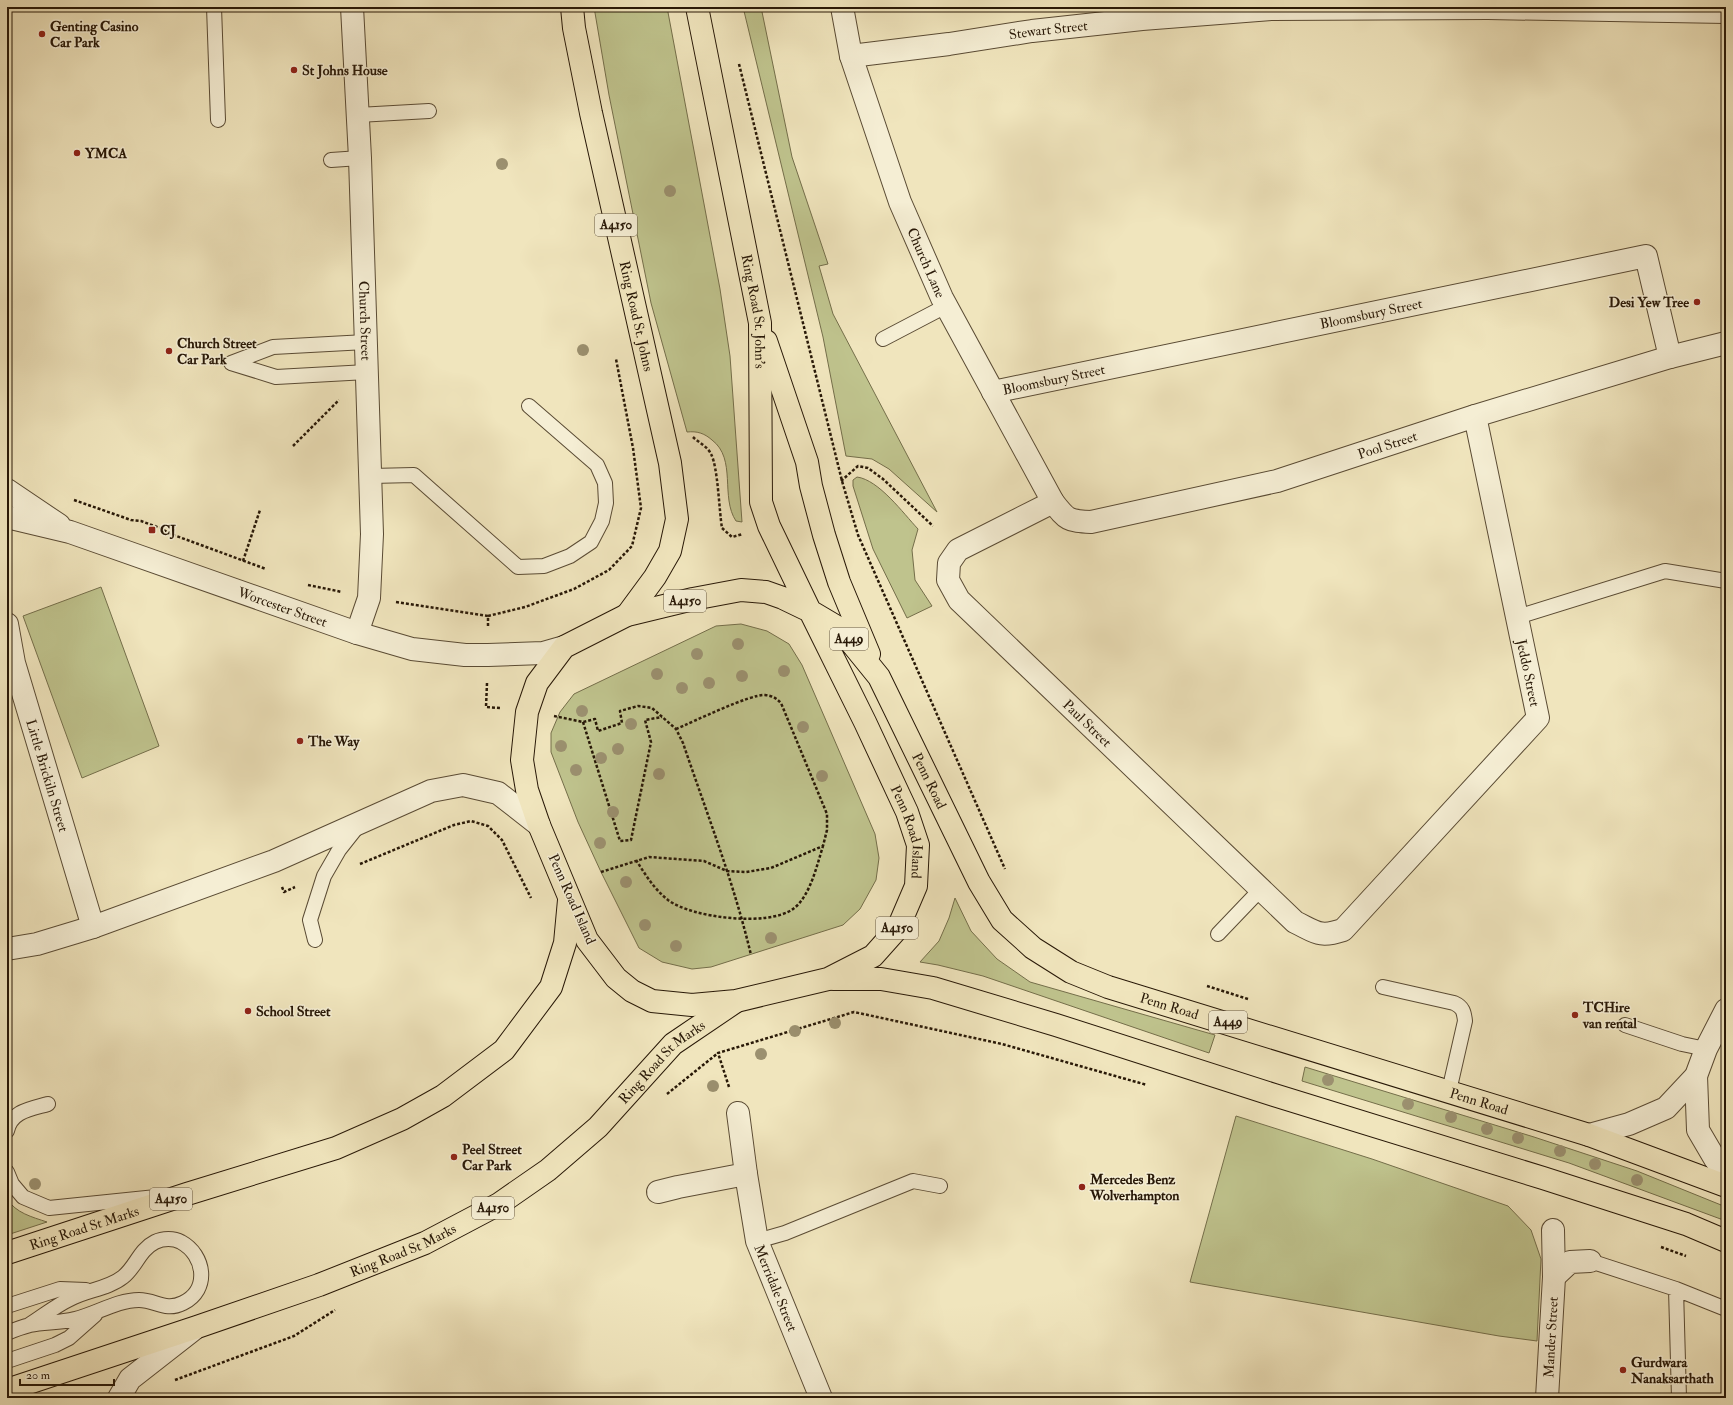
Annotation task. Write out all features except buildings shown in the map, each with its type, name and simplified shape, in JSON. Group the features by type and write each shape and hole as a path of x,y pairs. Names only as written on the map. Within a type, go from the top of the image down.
{"highway":[{"name":"Ring Road St. Johns","path":"572,7 574,28 591,113 670,463 677,519 670,551 655,577 627,614"},
{"name":"Ring Road St. John's","path":"697,7 760,323 761,502 769,526 810,611"},
{"path":"760,323 807,462 811,486 824,535 839,582 879,677"},
{"name":"Penn Road Island","path":"741,590 766,592 783,598 810,611 907,812 918,845 916,886 898,928 873,956 828,979 736,1001 692,1005 652,1001 632,991 616,978 587,940 539,825 527,790 522,760 527,712 537,683 564,647 627,614 692,599 741,590"},
{"name":"Penn Road","path":"810,611 837,627 879,677 979,882 1002,920 1033,948 1071,972 1108,986 1589,1134 1726,1186"},
{"name":"Ring Road St Marks","path":"7,1253 186,1194 336,1148 402,1118 443,1096 504,1050 551,987 565,943 569,896"},
{"path":"828,979 881,979 932,988 1056,1025 1274,1096 1543,1178 1686,1224 1726,1241"},
{"name":"Ring Road St Marks","path":"7,1390 197,1328 319,1285 425,1244 499,1204 548,1170 598,1127 673,1044 736,1001"}],"street":[{"name":"Church Street","path":"352,7 360,158 372,534 369,598 357,633"},
{"name":"Church Lane","path":"842,7 851,56 900,202 946,306 1053,502"},
{"name":"Stewart Street","path":"851,56 949,44 1063,27 1271,9 1488,8 1726,12"},
{"name":"Bloomsbury Street","path":"993,392 1646,256 1670,357"},
{"name":"Pool Street","path":"1053,502 1066,518 1076,521 1090,522 1277,481 1475,416 1670,357 1726,343"},
{"name":"Jeddo Street","path":"1343,930 1538,718 1475,416"},
{"path":"7,490 70,532"},
{"name":"Paul Street","path":"1053,502 958,550 949,563 948,580 959,600 1295,922 1310,931 1328,935 1343,930"},
{"name":"Worcester Street","path":"10,525 70,532 357,633 412,649 465,656 543,653 564,647"},
{"name":"Little Brickiln Street","path":"7,624 14,663 94,927"},
{"path":"7,949 37,944 94,927 274,861 431,792 463,785 498,793 539,825"},
{"path":"1726,1010 1706,1049 1696,1076 1698,1130 1714,1159 1726,1173"},
{"path":"1589,1134 1629,1124 1666,1108 1696,1076"},
{"name":"Merridale Street","path":"738,1113 757,1241 821,1398"},
{"path":"658,1192 746,1174"},
{"name":"Mander Street","path":"1547,1398 1554,1277 1553,1230"},
{"name":"Mander Street","path":"1554,1277 1570,1262 1590,1261"},
{"path":"119,1398 130,1378 197,1328"}],"lane":[{"path":"214,7 218,120"},
{"path":"358,115 428,111"},
{"path":"332,160 360,158"},
{"path":"883,339 946,306"},
{"path":"366,342 273,347 231,363 276,377 367,372"},
{"path":"370,476 414,475 518,567 544,566 570,556 591,542 602,521 606,503 605,483 597,465 529,406"},
{"path":"1517,617 1665,570 1726,581"},
{"path":"316,940 310,920 324,876 339,850 360,824"},
{"path":"1218,934 1261,890"},
{"path":"1383,987 1454,1003 1460,1006 1464,1012 1465,1021 1448,1091"},
{"path":"1625,1026 1682,1044 1706,1049"},
{"path":"7,1131 9,1123 18,1113 48,1104"},
{"path":"7,1172 12,1184 23,1197 49,1208 186,1194"},
{"path":"757,1241 785,1233 912,1181 940,1186"},
{"path":"7,1333 29,1325 70,1299 113,1283 124,1277 140,1254 148,1246 157,1241 168,1239 178,1241 188,1246 200,1263 201,1275 199,1286 184,1303 173,1306 161,1306 139,1300 124,1302 76,1319 29,1325"},
{"path":"1590,1261 1676,1289 1726,1309"},
{"path":"7,1306 60,1289 93,1290"},
{"path":"1676,1289 1679,1398"},
{"path":"7,1361 55,1345 69,1338 100,1311"}],"path":[{"path":"738,60 842,481 858,535 1006,870"},
{"path":"293,446 367,372"},
{"path":"842,481 858,466 868,468 883,479 933,526"},
{"path":"67,498 131,520 142,521 171,534 270,571"},
{"path":"243,561 260,510"},
{"path":"305,584 369,598"},
{"path":"636,860 652,884 669,900 681,907 719,917 763,919 780,915 794,908 807,891 823,846 827,830 827,814 781,703 774,697 763,695 749,698 676,729"},
{"path":"662,716 645,720 651,742 631,840 620,841 583,722 595,719 598,731 622,723 620,711 638,706 652,708 662,716 676,729 683,743 727,871 752,955"},
{"path":"274,861 284,892 324,876 352,867 454,825 471,820 488,826 502,840 531,898"},
{"path":"601,872 649,857 704,862 727,871 746,872 771,868 823,846"},
{"path":"1202,985 1250,1000"},
{"path":"738,1113 718,1052 854,1012 1002,1044 1153,1087"}],"green space":[{"path":"594,7 667,7 720,289 730,356 742,522 736,521 731,511 726,468 724,457 720,448 703,434 697,432 687,432 651,303 609,95"},
{"path":"743,7 761,7 792,157 828,264 819,266 833,314 937,512 889,469 872,459 846,456 823,337"},
{"path":"857,477 874,484 898,506 918,529 912,550 915,580 932,606 907,618 873,549 853,486 853,480"},
{"path":"101,587 159,746 82,778 23,616"},
{"path":"741,624 767,631 789,644 802,665 875,834 879,858 876,880 860,909 843,925 711,967 692,969 662,962 639,948 578,822 551,752 551,733 560,712 574,694 716,626"},
{"path":"955,898 971,931 997,959 1030,982 1215,1035 1209,1053 983,976 920,962 939,941 949,918"},
{"path":"1305,1067 1534,1137 1637,1171 1726,1207 1726,1221 1569,1163 1302,1081"},
{"path":"1236,1116 1372,1159 1508,1206 1531,1230 1541,1259 1537,1341 1499,1336 1190,1282"},
{"path":"7,1199 20,1211 47,1222 7,1235"}],"place":[{"name":"Genting Casino Car Park","path":"42,34"},
{"name":"St Johns House","path":"294,70"},
{"name":"YMCA","path":"77,153"},
{"name":"Desi Yew Tree","path":"1697,302"},
{"name":"Church Street Car Park","path":"169,351"},
{"name":"CJ","path":"152,530"},
{"name":"The Way","path":"300,741"},
{"name":"School Street","path":"248,1011"},
{"name":"TCHire van rental","path":"1575,1015"},
{"name":"Peel Street Car Park","path":"454,1157"},
{"name":"Mercedes Benz Wolverhampton","path":"1082,1187"},
{"name":"Gurdwara Nanaksarthath","path":"1623,1370"}]}
